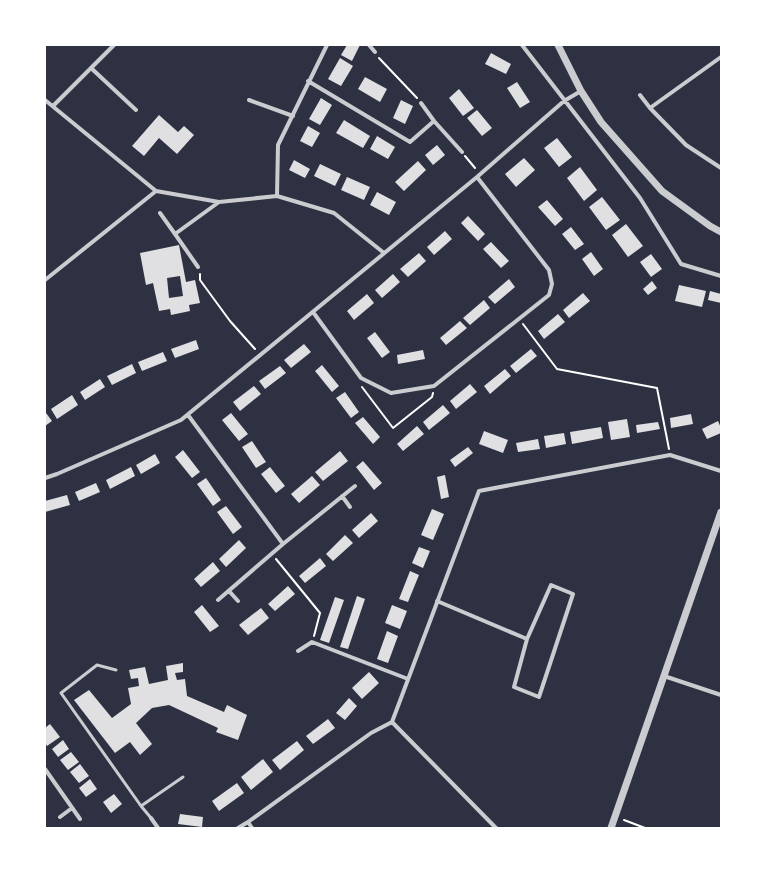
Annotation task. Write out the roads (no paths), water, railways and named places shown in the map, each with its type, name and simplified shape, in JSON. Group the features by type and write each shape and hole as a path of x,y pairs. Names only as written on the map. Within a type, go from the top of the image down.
{"street":[{"path":"53,106 114,45"},
{"path":"277,196 278,145 293,116 308,81 327,45"},
{"path":"369,45 374,52"},
{"path":"522,45 640,198 681,264 721,276"},
{"path":"558,45 581,91 601,122 662,191 710,226 721,232"},
{"path":"650,108 721,57"},
{"path":"91,68 136,110"},
{"path":"308,81 410,142 434,121"},
{"path":"45,478 181,420 478,175 564,101 581,91"},
{"path":"640,95 650,108 686,145 721,167"},
{"path":"45,100 156,191 219,202 277,196 334,213 384,253"},
{"path":"249,100 293,116"},
{"path":"421,103 434,121 462,152"},
{"path":"313,312 361,378 391,393 434,386 549,295 552,284 549,270 478,175"},
{"path":"45,280 156,191"},
{"path":"176,234 219,202"},
{"path":"160,212 198,267"},
{"path":"188,414 283,544"},
{"path":"238,828 371,733 392,722 478,491 670,455 721,471"},
{"path":"218,600 283,544 355,486"},
{"path":"342,496 350,507"},
{"path":"611,828 721,512"},
{"path":"551,585 573,594 539,697 514,686 527,639 551,585"},
{"path":"229,590 238,601"},
{"path":"437,601 527,639"},
{"path":"298,651 312,642 408,679"},
{"path":"664,676 721,695"},
{"path":"392,722 496,828"},
{"path":"45,769 80,819"},
{"path":"60,817 72,808"},
{"path":"151,818 158,828"},
{"path":"248,822 252,828"}],"lane":[{"path":"116,670 97,665 61,693 151,818"},
{"path":"141,806 183,777"}]}
